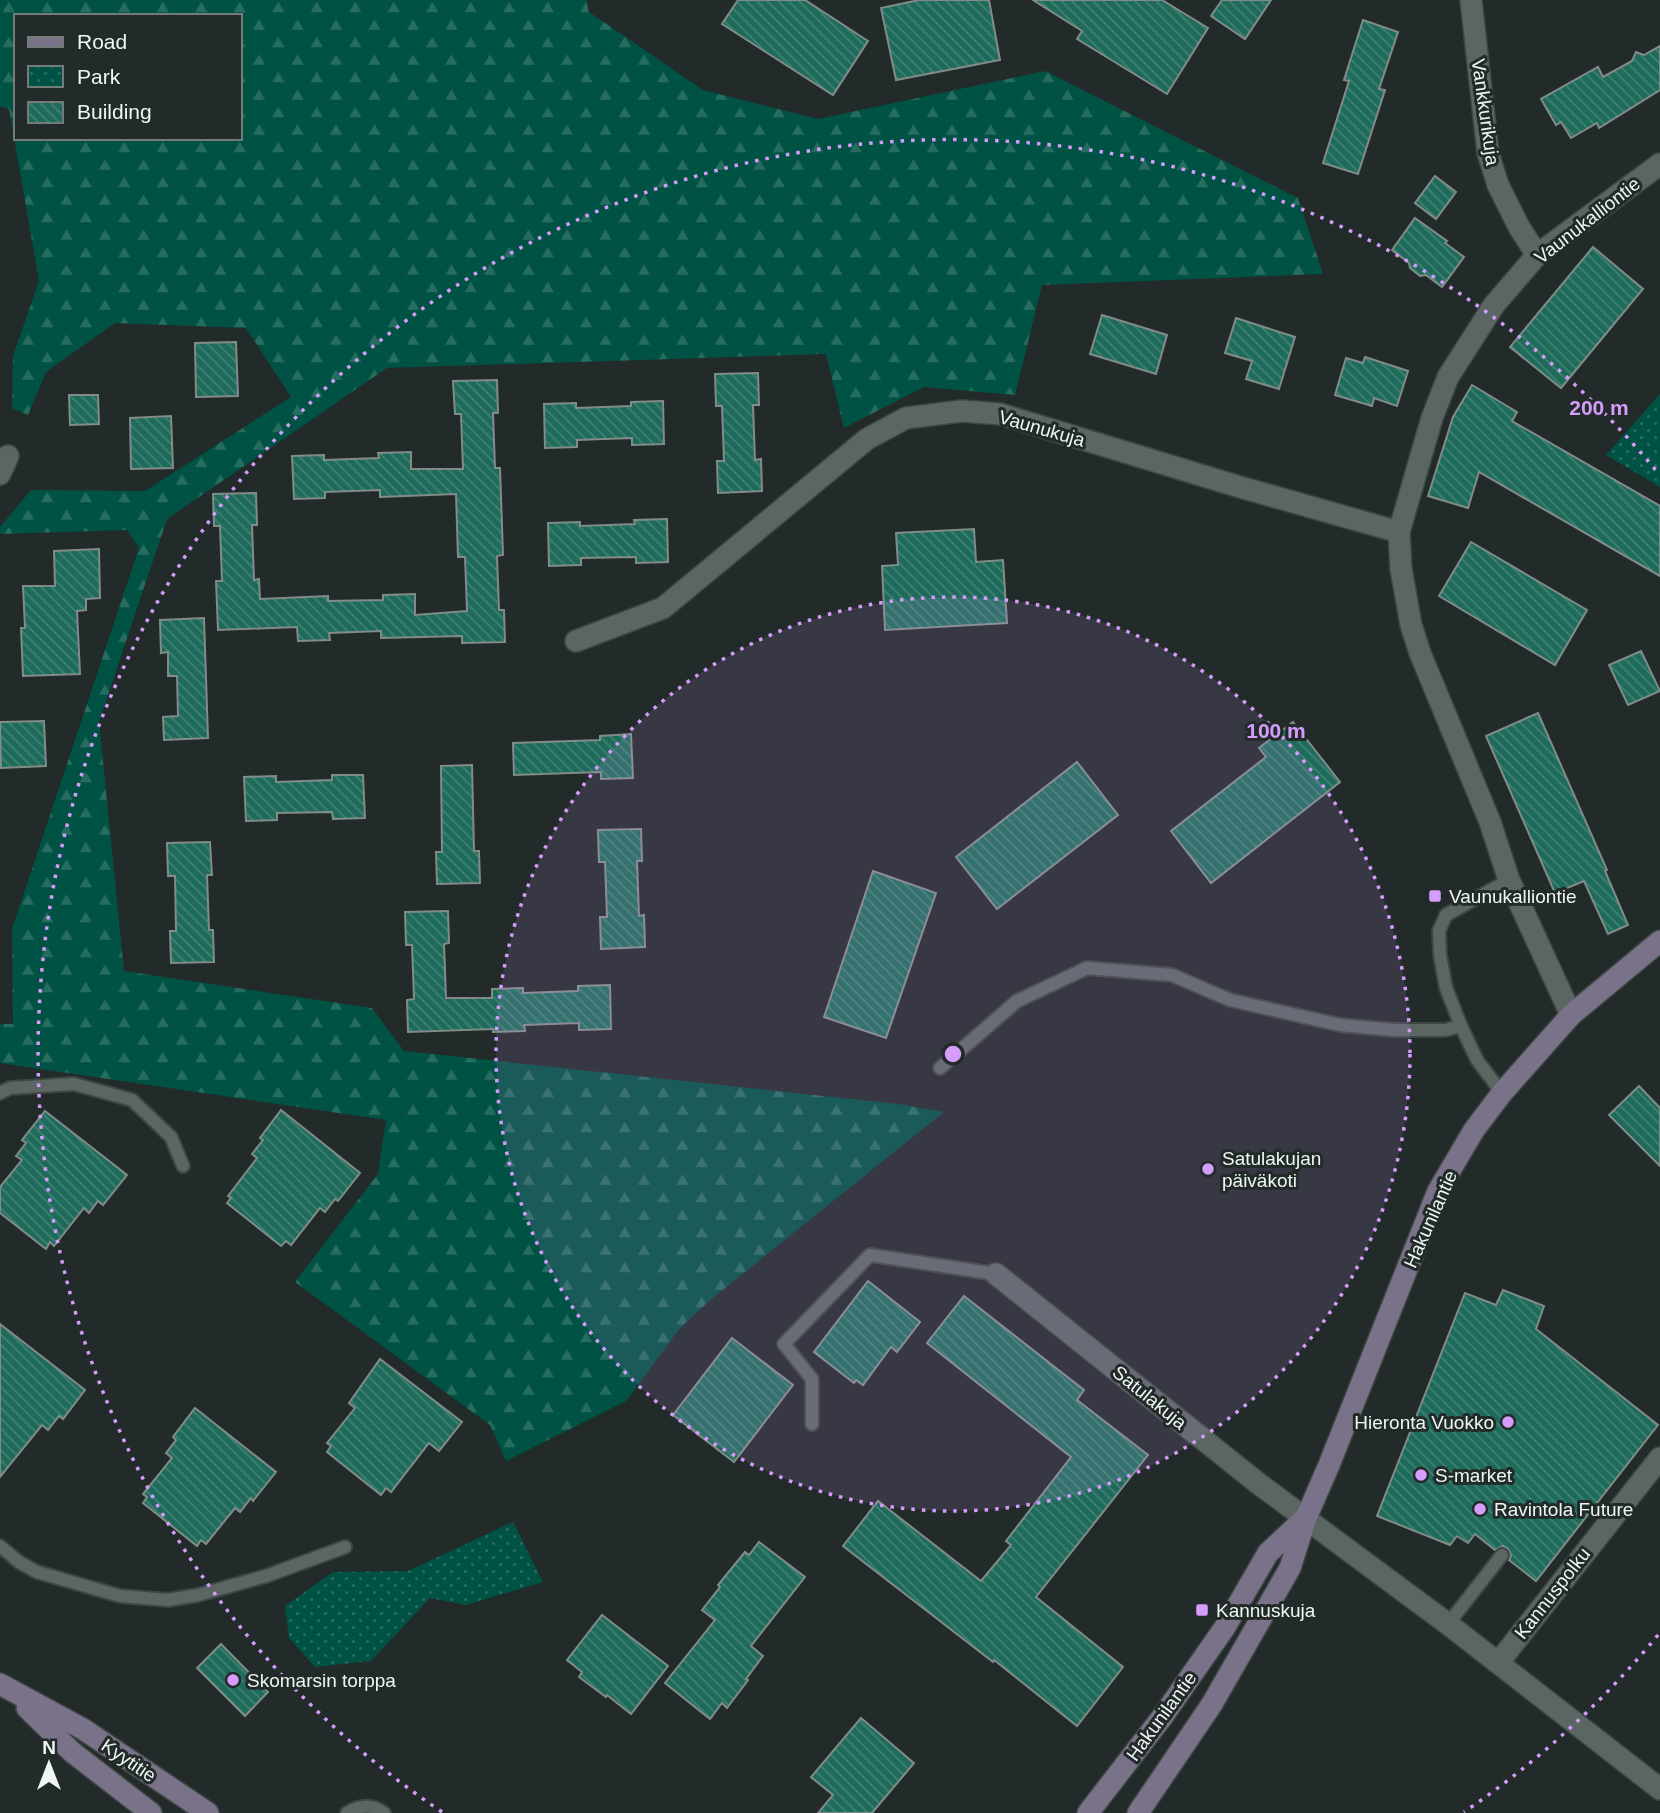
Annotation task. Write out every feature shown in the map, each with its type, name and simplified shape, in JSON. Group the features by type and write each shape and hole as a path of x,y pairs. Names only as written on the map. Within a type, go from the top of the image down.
{"main road":[{"name":"Hakunilantie","path":"1138,1813 1212,1704 1290,1568 1306,1518 1438,1191 1474,1130 1502,1093 1571,1015 1660,941"},
{"name":"Hakunilantie","path":"1088,1813 1163,1716 1225,1627 1268,1553 1306,1518"},
{"name":"Kyytitie","path":"6,1688 72,1752 151,1813"},
{"name":"Kyytitie","path":"6,1688 83,1729 208,1813"}],"street":[{"name":"Vankkurikuja","path":"1471,0 1488,153 1498,185 1537,255"},
{"name":"Vaunukalliontie","path":"1571,1015 1509,880 1490,821 1420,653 1411,625 1401,569 1399,532 1432,418 1448,377 1494,305 1537,255 1660,164"},
{"name":"Vaunukuja","path":"576,641 663,608 867,439 906,418 962,411 1000,414 1399,532"},
{"name":"Satulakuja","path":"996,1274 1259,1484 1306,1518"},
{"name":"Kannuspolku","path":"1498,1663 1660,1458"},
{"path":"1306,1518 1448,1624 1660,1789"}],"lane":[{"path":"1502,1093 1477,1060 1446,988 1439,931 1446,915 1509,880"},
{"path":"940,1068 1017,1001 1087,968 1172,975 1230,1000 1340,1025 1394,1030 1445,1030 1461,1026"},
{"path":"0,1093 10,1088 74,1084 132,1100 172,1137 183,1166"},
{"path":"812,1424 812,1379 783,1344 870,1255 996,1274"},
{"path":"0,1546 19,1562 37,1572 120,1596 168,1600 198,1595 267,1576 345,1547"},
{"path":"1448,1624 1502,1555"},
{"path":"347,1813 354,1808 368,1806 384,1813"}],"green space":[{"path":"0,0 586,0 589,12 703,90 818,119 1045,71 1298,198 1323,274 1042,285 1015,395 924,387 844,428 826,354 387,368 167,519 99,722 124,971 372,1008 404,1051 898,1104 944,1112 709,1301 680,1328 626,1401 506,1461 490,1425 295,1282 378,1174 386,1120 0,1063 0,1024 13,1024 12,929 139,548 127,530 0,534 0,527 31,490 145,491 291,397 246,328 115,323 46,372 28,415 12,408 13,356 39,281 14,140 242,140 242,14 14,14 14,138 9,109 0,106"},
{"path":"1660,394 1660,487 1606,455"},
{"path":"513,1522 543,1582 466,1605 430,1598 371,1661 315,1667 289,1638 285,1606 333,1572 408,1571"}],"building":[{"path":"738,0 805,0 868,41 833,95 722,24"},
{"path":"919,0 989,0 1000,60 896,80 881,8"},
{"path":"1033,0 1162,0 1208,28 1167,94 1077,39 1082,31"},
{"path":"1222,0 1271,0 1245,39 1211,16"},
{"path":"1363,20 1398,32 1379,89 1385,90 1358,174 1323,163 1349,81 1344,80"},
{"path":"1660,46 1660,90 1599,128 1597,123 1571,138 1561,122 1556,125 1541,99 1598,67 1603,77 1632,61 1636,52 1644,55"},
{"path":"1435,176 1456,192 1436,219 1415,203"},
{"path":"1415,218 1464,257 1442,287 1426,275 1420,276 1392,250"},
{"path":"1593,247 1643,289 1561,388 1510,347"},
{"path":"1102,315 1167,335 1156,374 1090,354"},
{"path":"1236,318 1295,337 1279,389 1246,379 1252,361 1225,353"},
{"path":"236,342 238,396 196,397 195,343"},
{"path":"1365,357 1408,371 1397,406 1374,398 1372,406 1335,395 1346,358 1363,363"},
{"path":"758,373 759,405 753,405 755,460 761,459 762,491 718,493 717,461 724,461 722,406 716,406 715,374"},
{"path":"497,380 498,413 493,413 495,468 500,468 503,555 497,556 499,610 504,610 505,642 462,643 462,636 381,638 381,631 329,633 330,640 298,641 297,627 218,630 216,581 222,581 220,526 214,526 213,494 256,493 257,525 252,525 254,580 259,579 260,599 328,596 328,601 383,600 383,595 415,594 415,615 467,611 465,557 458,557 456,494 380,497 380,490 325,492 325,498 294,499 292,456 324,455 324,460 379,458 378,453 411,452 411,469 463,469 461,414 455,414 453,381"},
{"path":"1472,385 1517,412 1512,421 1660,506 1660,576 1479,472 1468,508 1428,496 1453,417"},
{"path":"69,395 98,395 99,424 70,425"},
{"path":"663,401 664,444 632,445 632,438 577,440 577,447 545,448 544,404 576,403 576,408 631,406 631,402"},
{"path":"171,416 173,468 131,469 130,418"},
{"path":"667,519 668,562 636,563 636,557 581,558 581,565 549,566 548,523 580,522 580,526 635,524 634,520"},
{"path":"974,529 976,562 1003,560 1007,623 885,630 882,566 898,565 896,533"},
{"path":"1471,542 1587,610 1555,665 1439,596"},
{"path":"99,549 100,598 86,599 86,610 77,611 80,674 23,676 23,586 55,586 54,551"},
{"path":"204,618 208,738 164,740 163,717 178,716 177,676 168,676 168,652 161,653 160,620"},
{"path":"1641,651 1660,691 1628,705 1609,665"},
{"path":"1538,713 1607,870 1605,871 1628,925 1608,934 1584,881 1555,893 1486,736"},
{"path":"44,721 46,766 1,768 0,722"},
{"path":"1293,722 1340,782 1211,883 1171,831 1266,757 1259,748"},
{"path":"631,734 633,778 601,779 601,772 514,775 513,743 600,740 600,736"},
{"path":"1077,762 1118,815 997,909 956,857"},
{"path":"472,765 474,851 479,851 480,883 437,884 436,852 442,852 441,766"},
{"path":"332,775 363,775 365,818 333,819 332,812 277,813 277,820 246,821 244,777 276,776 276,782 332,780"},
{"path":"641,829 642,861 637,861 639,916 644,915 645,947 601,949 600,917 607,917 605,862 599,862 598,830"},
{"path":"210,842 212,875 207,875 209,930 213,930 214,962 171,963 170,931 176,931 175,876 168,876 167,843"},
{"path":"873,871 936,893 886,1038 824,1017"},
{"path":"448,911 449,943 444,944 446,998 492,998 492,989 523,988 523,993 578,991 578,986 610,985 611,1029 579,1030 579,1023 524,1025 525,1031 493,1032 493,1029 408,1032 407,1000 414,999 412,945 406,945 405,912"},
{"path":"1639,1086 1660,1108 1660,1166 1609,1115"},
{"path":"281,1110 360,1173 338,1201 335,1199 325,1212 320,1208 291,1245 286,1241 281,1246 227,1203 231,1198 228,1196 257,1158 252,1154 263,1140 260,1138"},
{"path":"45,1111 127,1175 103,1205 98,1201 89,1213 84,1208 54,1246 50,1242 46,1249 0,1213 0,1187 22,1160 16,1156 26,1143 22,1140"},
{"path":"868,1281 920,1322 897,1352 891,1347 863,1385 856,1380 854,1383 814,1352"},
{"path":"1503,1290 1544,1306 1536,1329 1658,1425 1536,1581 1509,1560 1511,1556 1508,1549 1503,1546 1495,1550 1475,1534 1468,1543 1457,1536 1450,1545 1377,1516 1465,1293 1496,1305"},
{"path":"964,1296 1084,1390 1077,1400 1148,1455 1036,1597 1123,1667 1077,1726 843,1546 878,1501 981,1581 1011,1545 1006,1541 1071,1457 927,1343"},
{"path":"0,1324 85,1390 63,1419 59,1416 48,1430 42,1425 0,1477"},
{"path":"732,1338 793,1385 734,1462 673,1415"},
{"path":"380,1359 462,1422 439,1451 429,1443 391,1492 386,1488 381,1495 327,1452 331,1446 327,1443 355,1408 349,1403"},
{"path":"195,1408 276,1472 253,1501 251,1498 240,1512 235,1508 206,1544 201,1540 197,1546 143,1503 147,1497 143,1494 172,1458 166,1453 176,1440 173,1437"},
{"path":"759,1542 805,1577 751,1646 763,1656 746,1679 748,1680 727,1708 722,1703 710,1719 665,1683 715,1620 702,1610 720,1587 718,1585 745,1552 749,1555"},
{"path":"602,1615 668,1666 631,1714 579,1677 582,1672 567,1660"},
{"name":"Skomarsin torppa","path":"221,1644 268,1692 245,1716 197,1668"},
{"path":"861,1718 914,1763 872,1813 818,1813 833,1795 811,1777"}],"place":[{"name":"Vaunukalliontie","path":"1435,896"},
{"name":"Satulakujan päiväkoti","path":"1208,1169"},
{"name":"Hieronta Vuokko","path":"1508,1422"},
{"name":"S-market","path":"1421,1475"},
{"name":"Ravintola Future","path":"1480,1509"},
{"name":"Kannuskuja","path":"1202,1610"},
{"name":"Skomarsin torppa","path":"233,1680"}]}
